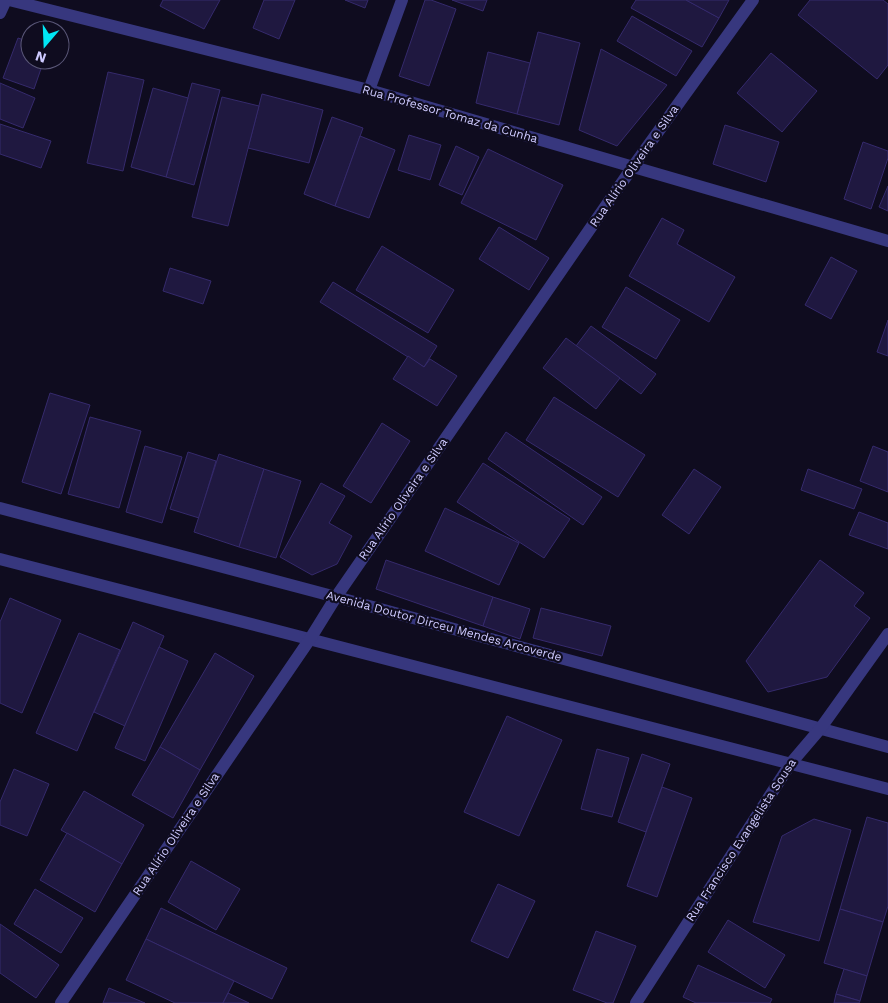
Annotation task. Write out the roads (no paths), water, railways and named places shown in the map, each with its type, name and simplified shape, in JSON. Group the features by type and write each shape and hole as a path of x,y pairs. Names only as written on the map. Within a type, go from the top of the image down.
{"street":[{"path":"0,14 7,0"},
{"name":"Rua Professor Tomaz da Cunha","path":"7,0 369,90 888,241"},
{"path":"369,90 402,0"},
{"name":"Rua Alírio Oliveira e Silva","path":"61,1003 310,639 336,597 632,168 753,0"},
{"name":"Avenida Doutor Dirceu Mendes Arcoverde","path":"0,508 888,747"},
{"path":"0,559 888,789"},
{"name":"Rua Francisco Evangelista Sousa","path":"636,1003 791,763 820,729 888,634"}]}
